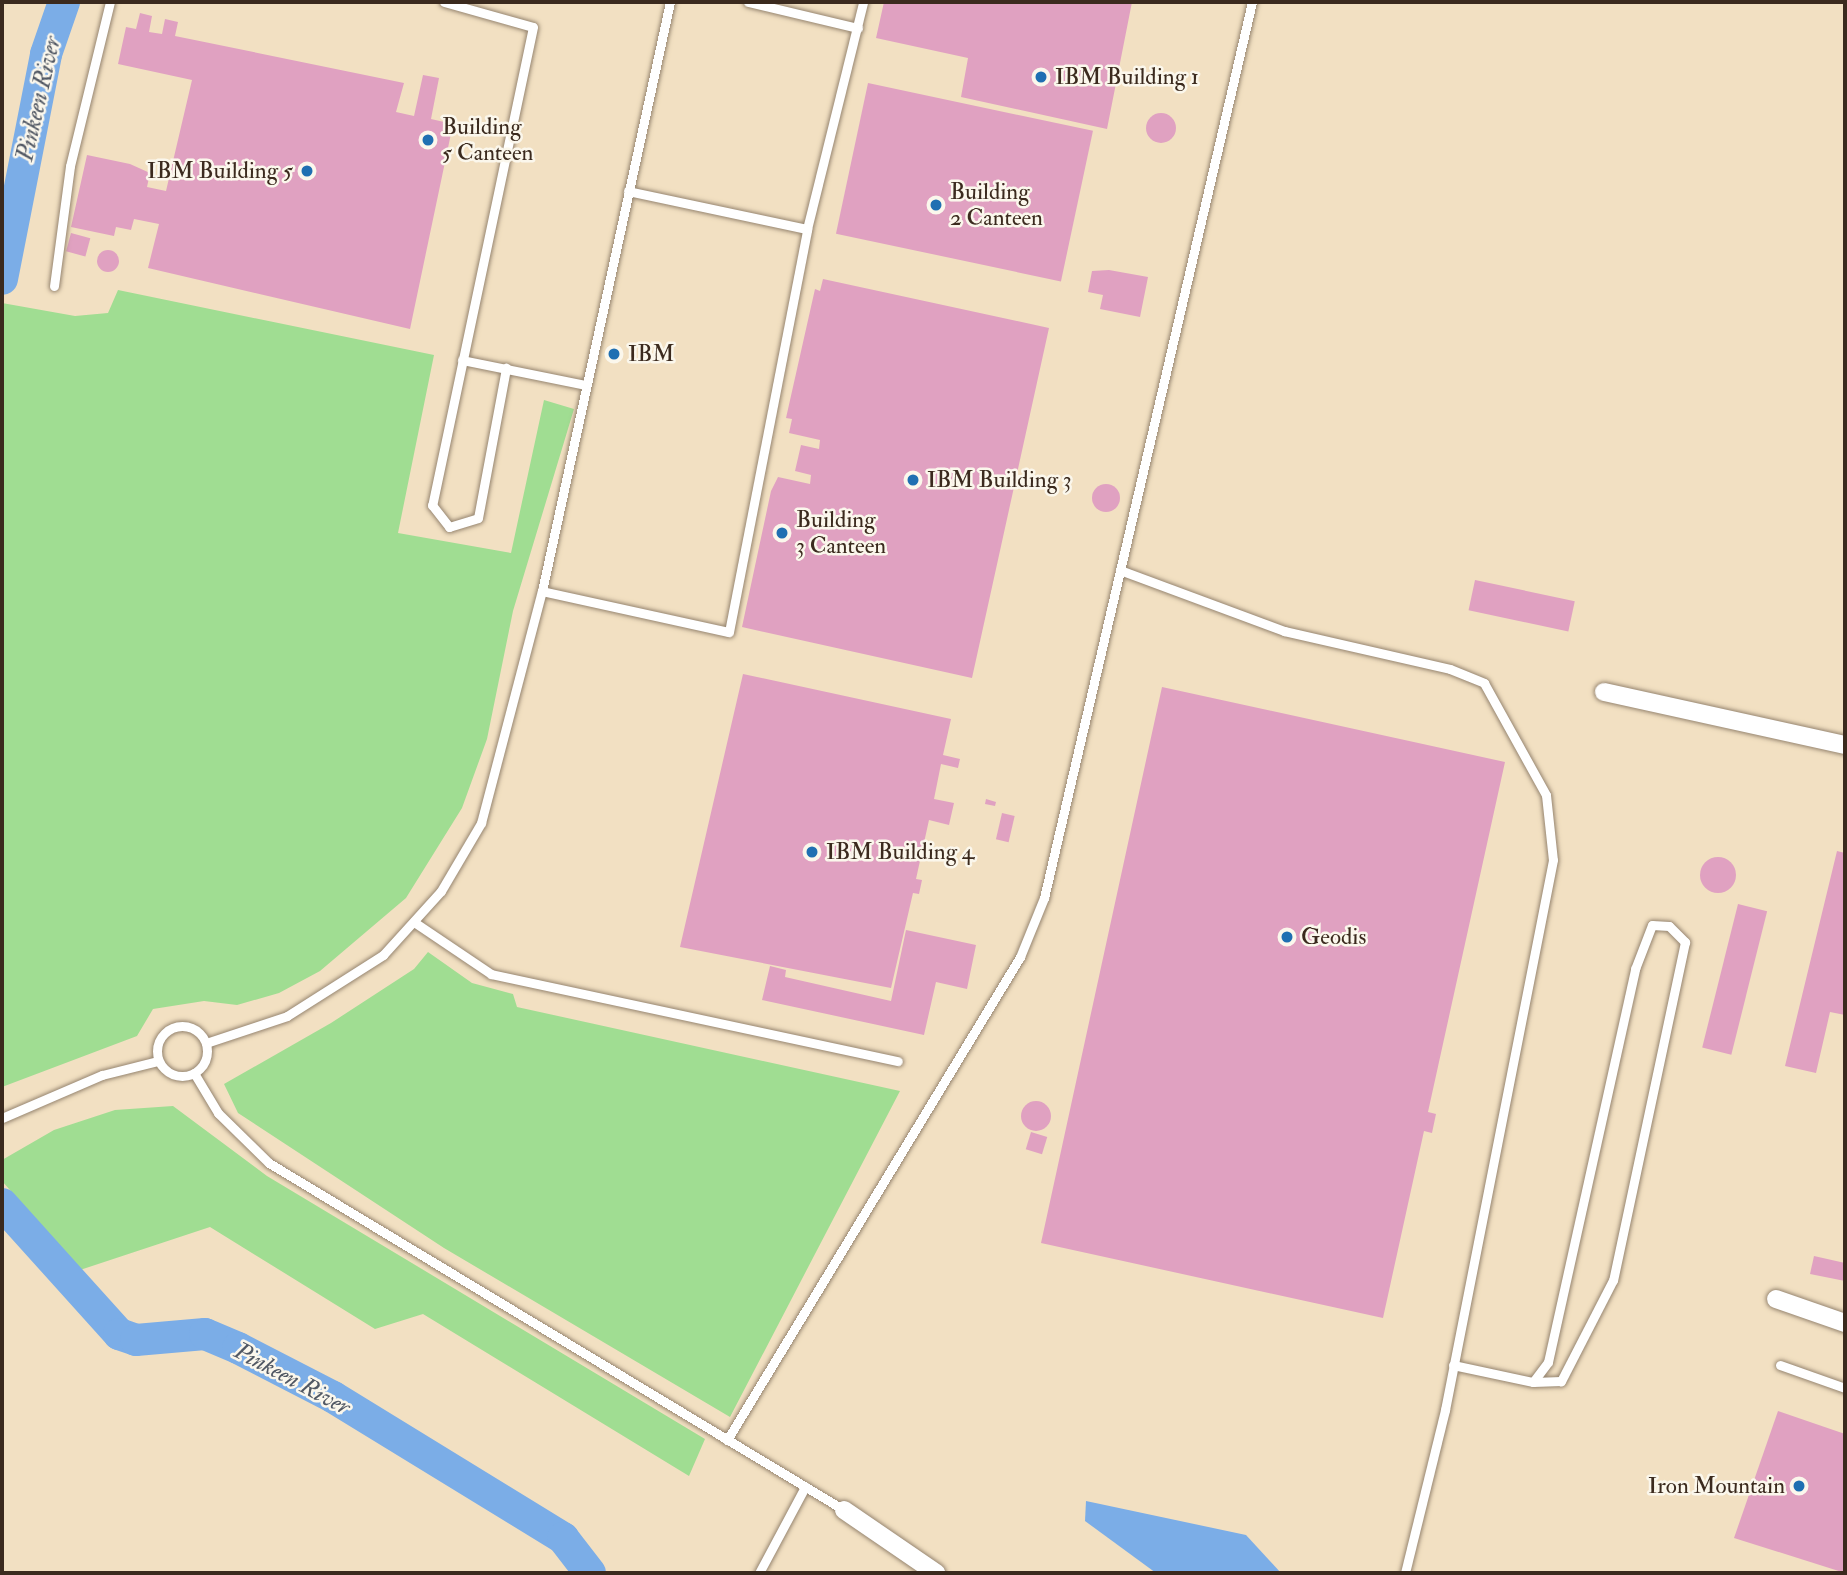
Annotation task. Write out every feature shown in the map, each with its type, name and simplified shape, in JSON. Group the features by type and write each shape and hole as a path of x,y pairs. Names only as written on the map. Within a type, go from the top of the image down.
{"street":[{"path":"1604,692 1845,745"},
{"path":"1776,1299 1845,1323"},
{"path":"844,1510 936,1573"}],"lane":[{"path":"54,286 70,166 110,2"},
{"path":"444,2 533,27 432,505 449,527 478,518 506,368"},
{"path":"206,1043 287,1016 374,961 414,922 481,822 542,591 670,2"},
{"path":"748,2 858,28"},
{"path":"542,591 729,632 807,229 863,2"},
{"path":"727,1440 1020,957 1044,898 1252,2"},
{"path":"628,191 807,229"},
{"path":"462,360 586,385"},
{"path":"1120,570 1284,631 1450,669 1484,683 1546,795 1553,860 1453,1365 1405,1573"},
{"path":"414,922 491,974 898,1061"},
{"path":"1453,1365 1533,1382 1561,1381 1613,1280 1685,942 1669,926 1652,925 1635,969 1560,1320 1548,1362 1533,1382"},
{"path":"172,1027 196,1030 206,1043 206,1060 194,1073 169,1074 158,1061 157,1045 172,1027"},
{"path":"2,1118 102,1075 158,1061"},
{"path":"194,1073 218,1113 269,1163 844,1510"},
{"path":"1780,1365 1845,1388"},
{"path":"759,1573 805,1487"}],"green space":[{"path":"118,290 434,355 398,533 511,553 544,400 574,409 513,611 487,739 462,808 406,898 320,971 279,993 237,1005 204,1001 153,1009 137,1036 2,1087 2,303 75,316 108,313"},
{"path":"428,952 472,983 513,994 517,1007 900,1091 730,1417 444,1248 238,1113 224,1084 331,1023 414,969"},
{"path":"173,1106 267,1176 705,1439 689,1476 423,1314 375,1329 210,1227 80,1270 2,1181 2,1160 54,1130 115,1110"}],"water":[{"path":"1086,1501 1246,1535 1281,1573 1156,1573 1085,1521"}],"building":[{"name":"IBM Building 1","path":"884,2 1132,2 1107,129 961,97 968,58 876,38"},
{"name":"IBM Building 5","path":"140,13 152,16 149,32 162,34 165,19 178,22 175,36 404,83 396,112 414,116 423,75 439,78 431,119 453,124 410,329 148,268 159,224 134,219 131,230 116,227 114,236 71,227 87,155 130,164 150,173 147,187 166,191 192,80 118,64 126,27 136,29"},
{"path":"868,83 1093,131 1061,281 836,234"},
{"path":"1161,113 1171,118 1176,128 1171,138 1161,143 1151,138 1146,128 1151,118"},
{"path":"71,233 90,238 85,257 66,251"},
{"path":"108,250 116,253 119,261 116,269 108,272 100,269 97,261 100,253"},
{"path":"1109,270 1148,277 1140,317 1100,309 1103,295 1088,292 1092,271"},
{"name":"IBM Building 3","path":"823,279 1049,328 972,678 742,627 771,491 778,477 810,484 811,475 795,471 801,445 819,449 820,440 789,433 792,419 786,418 815,289 820,291"},
{"path":"1106,484 1116,488 1120,498 1116,508 1106,512 1096,508 1092,498 1096,488"},
{"path":"1475,580 1575,601 1568,632 1469,610"},
{"name":"IBM Building 4","path":"743,674 951,719 943,755 960,759 958,768 941,764 934,799 954,803 949,825 929,820 916,879 922,880 919,894 913,893 891,988 680,947"},
{"name":"Geodis","path":"1162,687 1505,762 1428,1112 1436,1114 1432,1133 1424,1131 1383,1318 1041,1243"},
{"path":"986,799 996,802 995,806 985,804"},
{"path":"1002,813 1015,816 1009,842 996,839"},
{"path":"1837,851 1845,853 1845,1015 1830,1012 1816,1073 1785,1066"},
{"path":"1718,857 1730,863 1736,875 1730,887 1718,893 1706,887 1700,875 1706,863"},
{"path":"1738,904 1767,911 1731,1055 1702,1048"},
{"path":"906,930 976,945 967,989 936,982 924,1035 762,1000 770,966 786,970 785,977 891,1001"},
{"path":"1036,1101 1042,1102 1050,1110 1050,1122 1042,1130 1036,1131 1030,1130 1022,1122 1021,1116 1022,1110 1030,1102"},
{"path":"1031,1132 1047,1137 1042,1154 1026,1149"},
{"path":"1814,1256 1845,1263 1845,1281 1810,1274"},
{"name":"Iron Mountain","path":"1778,1411 1845,1434 1845,1573 1734,1538"}],"waterway":[{"name":"Pinkeen River","path":"2,279 46,54 64,2"},
{"name":"Pinkeen River","path":"2,1204 119,1334 136,1340 205,1334 238,1348 333,1397 563,1538 590,1573"}],"place":[{"name":"IBM Building 1","path":"1041,77"},
{"name":"Building 5 Canteen","path":"428,140"},
{"name":"IBM Building 5","path":"307,171"},
{"name":"Building 2 Canteen","path":"936,205"},
{"name":"IBM","path":"614,354"},
{"name":"IBM Building 3","path":"913,480"},
{"name":"Building 3 Canteen","path":"782,533"},
{"name":"IBM Building 4","path":"812,852"},
{"name":"Geodis","path":"1287,937"},
{"name":"Iron Mountain","path":"1799,1486"}]}
